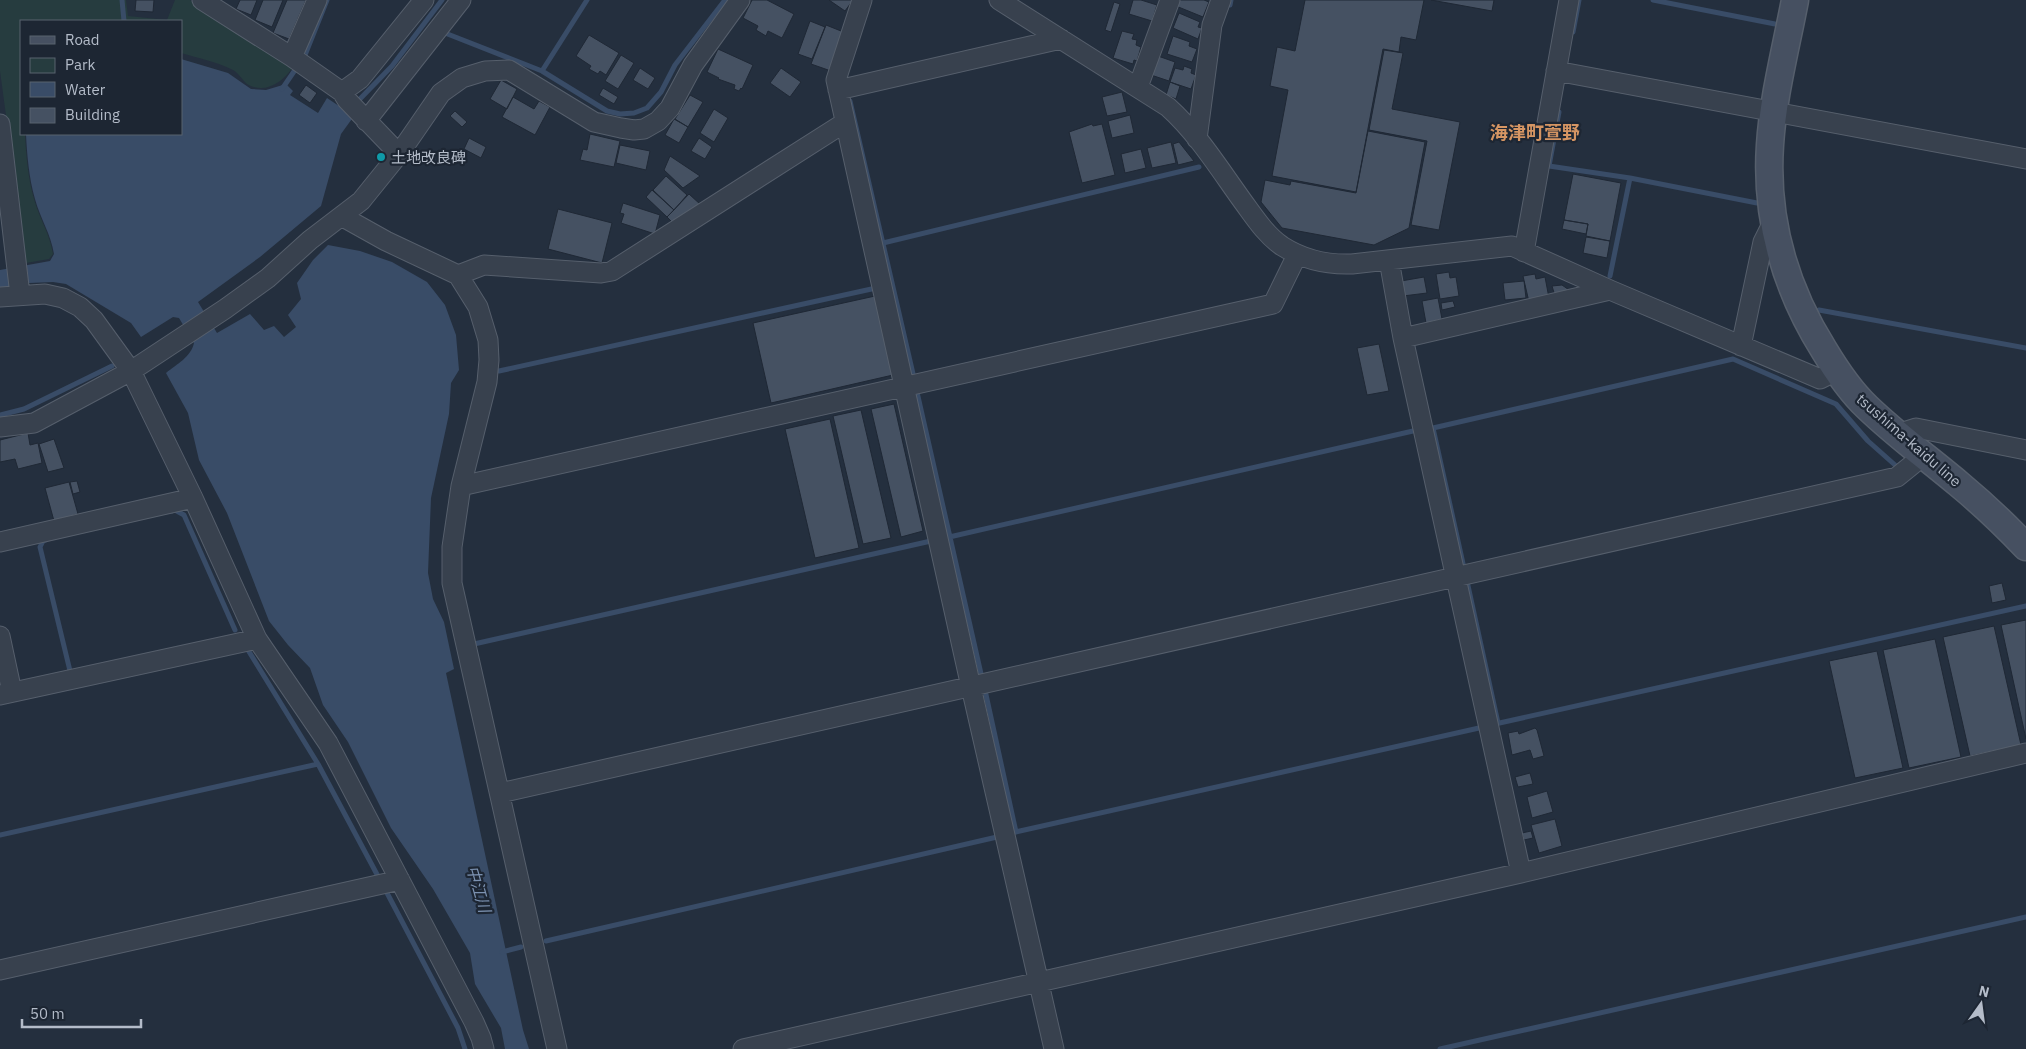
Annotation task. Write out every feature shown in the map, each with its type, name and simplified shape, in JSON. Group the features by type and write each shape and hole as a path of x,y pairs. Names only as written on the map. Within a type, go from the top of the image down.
{"main road":[{"name":"tsushima-kaidu line","path":"1795,0 1770,145 1773,222 1792,291 1807,324 1836,371 1866,406 1996,517 2026,546"}],"street":[{"path":"202,0 292,57 344,96 398,154"},
{"path":"292,57 317,0"},
{"path":"344,96 424,0"},
{"path":"364,119 461,0"},
{"path":"0,427 34,423 131,371 268,278 310,240 343,217 361,201 398,154 441,93 462,78 485,70 509,70 600,124 634,130 651,126 670,108 693,64 740,0"},
{"path":"862,0 836,80 844,123 1054,1049"},
{"path":"999,0 1168,107 1187,124 1264,230 1280,245 1297,254 1332,264 1389,260 1512,246 1610,290 1820,379 1836,371"},
{"path":"1138,87 1170,0"},
{"path":"1197,139 1212,25 1221,0"},
{"path":"1524,252 1569,0"},
{"path":"838,90 1061,39"},
{"path":"1556,72 2026,159"},
{"path":"458,275 484,265 600,273 612,271 844,123"},
{"path":"0,124 11,262 20,292"},
{"path":"343,217 386,241 458,275 478,307 488,340 487,382 461,486 452,547 452,583 557,1049"},
{"path":"1741,346 1763,242 1773,222"},
{"path":"461,486 1273,304 1297,254"},
{"path":"1389,260 1455,577 1521,873"},
{"path":"1404,338 1610,290"},
{"path":"0,297 20,292 45,294 63,298 80,307 94,320 131,371 193,498 257,639 328,743 474,1022 484,1049"},
{"path":"1897,434 1916,428 2026,450"},
{"path":"500,793 1897,478 1923,456"},
{"path":"0,542 193,498"},
{"path":"0,636 6,694 257,639"},
{"path":"743,1049 1521,873 2026,753"},
{"path":"0,970 400,880"}],"green space":[{"path":"0,0 126,0 128,16 167,20 20,20 20,135 25,135 30,183 53,254 49,259 26,263 0,71"},
{"path":"175,0 190,0 293,67 279,82 260,88 247,84 233,70 214,62 182,53 182,20 167,20"}],"water":[{"name":"中江川","path":"182,59 228,73 251,89 266,90 286,84 293,91 290,95 318,113 327,98 354,116 341,134 321,206 260,257 198,302 217,333 250,314 264,330 274,326 284,337 296,327 288,315 301,299 297,283 313,260 328,245 360,251 392,262 427,282 445,305 456,335 459,370 451,383 449,414 431,498 428,573 433,599 444,622 454,669 446,673 523,1030 529,1049 505,1049 501,1028 475,984 470,953 433,889 391,828 348,742 323,705 310,668 269,621 227,513 199,460 188,413 166,373 187,356 194,343 179,318 173,317 141,337 131,323 66,284 53,282 29,283 0,289 0,270 50,261 54,254 37,206 29,167 26,135 182,135"}],"building":[{"path":"136,0 154,0 153,12 135,11"},
{"path":"240,0 257,0 251,15 236,9"},
{"path":"263,0 283,0 272,27 255,20"},
{"path":"287,0 306,0 289,39 273,33"},
{"path":"752,0 767,0 794,14 782,38 768,31 766,36 756,30 758,26 743,18"},
{"path":"829,0 853,0 845,11"},
{"path":"1133,0 1141,0 1157,5 1152,21 1129,14"},
{"path":"1178,0 1204,0 1209,2 1203,17 1176,6"},
{"path":"1305,0 1424,0 1416,40 1401,37 1399,52 1383,49 1356,192 1272,176 1288,90 1270,86 1277,47 1295,51"},
{"path":"1431,0 1494,0 1492,11"},
{"path":"1114,2 1120,4 1111,32 1105,30"},
{"path":"1179,13 1200,22 1198,27 1202,28 1198,39 1173,28"},
{"path":"810,21 825,27 812,59 798,54"},
{"path":"826,25 846,33 831,71 811,64"},
{"path":"1122,31 1134,34 1132,39 1137,40 1136,45 1141,47 1137,61 1134,60 1133,64 1113,58"},
{"path":"589,35 619,53 606,75 600,71 598,74 589,69 591,66 576,56"},
{"path":"1173,36 1190,42 1189,46 1197,49 1192,62 1167,54"},
{"path":"718,49 753,65 742,89 739,91 734,89 735,85 718,79 707,72"},
{"path":"1384,50 1403,53 1392,109 1460,122 1439,230 1411,225 1427,141 1369,130"},
{"path":"621,55 634,63 618,89 605,81"},
{"path":"1158,56 1175,62 1169,81 1151,75"},
{"path":"1184,66 1192,69 1191,73 1196,75 1191,89 1170,82 1175,68 1183,70"},
{"path":"640,68 655,78 648,89 633,80"},
{"path":"781,68 801,82 790,97 770,83"},
{"path":"501,80 517,89 507,109 490,99"},
{"path":"1170,82 1180,86 1176,99 1166,95"},
{"path":"306,85 317,93 310,103 299,95"},
{"path":"603,88 618,97 614,104 599,95"},
{"path":"1122,92 1127,112 1107,116 1102,97"},
{"path":"690,95 703,102 688,127 675,119"},
{"path":"513,97 534,109 539,101 550,107 535,135 502,117"},
{"path":"714,109 728,118 714,142 700,133"},
{"path":"455,111 467,122 462,127 450,116"},
{"path":"1130,115 1134,133 1112,138 1108,121"},
{"path":"674,119 688,127 679,143 665,135"},
{"path":"1092,124 1093,126 1102,124 1115,175 1082,183 1069,132"},
{"path":"1368,131 1425,142 1409,228 1374,245 1282,228 1261,202 1265,180 1290,185 1291,181 1356,193"},
{"path":"590,134 620,141 614,167 580,160 583,149 587,150"},
{"path":"469,138 486,147 481,158 464,149"},
{"path":"699,138 712,147 705,159 691,151"},
{"path":"1171,142 1176,163 1152,168 1147,148"},
{"path":"1179,142 1194,161 1178,165 1173,144"},
{"path":"620,145 650,151 646,170 616,163"},
{"path":"1141,149 1146,168 1125,173 1121,154"},
{"path":"670,156 700,176 683,188 664,170"},
{"path":"1573,174 1621,183 1610,241 1586,236 1588,224 1564,220"},
{"path":"666,176 687,195 674,210 653,190"},
{"path":"652,190 674,210 667,217 646,197"},
{"path":"689,194 701,205 674,224 667,217"},
{"path":"623,203 660,215 655,234 621,223 624,214 620,213"},
{"path":"558,209 612,223 602,263 548,249"},
{"path":"1564,220 1588,224 1586,234 1562,229"},
{"path":"1586,237 1610,241 1607,258 1583,253"},
{"path":"1449,272 1450,278 1456,277 1459,296 1440,299 1436,274"},
{"path":"1535,274 1536,279 1545,277 1549,298 1529,302 1523,276"},
{"path":"1424,277 1427,293 1403,296 1401,281"},
{"path":"1524,281 1526,298 1505,300 1503,283"},
{"path":"1562,285 1572,292 1555,296 1552,286"},
{"path":"875,296 893,375 771,403 753,323"},
{"path":"1438,298 1442,319 1426,323 1422,301"},
{"path":"1453,301 1455,307 1442,310 1441,303"},
{"path":"1379,344 1389,391 1367,395 1357,348"},
{"path":"894,404 923,531 901,537 871,409"},
{"path":"861,410 891,538 863,544 833,416"},
{"path":"830,419 859,548 815,558 785,429"},
{"path":"28,433 30,445 38,443 42,463 18,469 15,459 0,462 0,440"},
{"path":"54,439 64,468 48,472 39,444"},
{"path":"77,481 80,492 73,494 70,482"},
{"path":"69,482 78,514 54,521 45,488"},
{"path":"2002,583 2006,600 1992,603 1989,586"},
{"path":"2026,620 2026,739 2001,625"},
{"path":"1994,626 2021,745 1970,756 1943,637"},
{"path":"1935,639 1961,757 1909,768 1883,650"},
{"path":"1877,651 1903,768 1855,778 1829,661"},
{"path":"1535,728 1544,756 1533,759 1530,750 1512,755 1508,733 1518,731 1519,734"},
{"path":"1530,773 1533,784 1518,787 1515,777"},
{"path":"1547,791 1553,812 1532,818 1527,797"},
{"path":"1555,819 1562,846 1539,853 1531,825"},
{"path":"1531,831 1533,838 1524,840 1522,833"}],"waterway":[{"path":"122,0 124,20"},
{"path":"305,55 327,0"},
{"path":"356,103 392,66 442,0"},
{"path":"542,71 587,0"},
{"path":"445,33 542,71 607,111 620,114 634,113 647,108 661,92 675,65 725,0"},
{"path":"1230,5 1231,0"},
{"path":"1573,32 1579,0"},
{"path":"1653,0 1775,24"},
{"path":"282,89 295,70"},
{"path":"850,101 914,378"},
{"path":"1559,112 1549,166 1630,178 1610,276"},
{"path":"883,243 1199,167"},
{"path":"1630,178 1757,203"},
{"path":"499,371 876,288"},
{"path":"1819,310 2026,348"},
{"path":"1428,428 1733,359 1836,404 1868,441 1895,465"},
{"path":"0,415 24,409 112,366"},
{"path":"917,392 982,678"},
{"path":"1433,428 1464,568"},
{"path":"945,538 1413,431"},
{"path":"172,511 175,510 184,515 235,630"},
{"path":"46,540 43,541 40,547 71,675"},
{"path":"474,644 931,541"},
{"path":"1467,581 1498,723"},
{"path":"1495,724 2026,606"},
{"path":"248,650 318,764 380,880"},
{"path":"985,690 1016,832"},
{"path":"1011,833 1479,728"},
{"path":"0,835 318,764"},
{"path":"546,941 997,837"},
{"path":"386,891 458,1028 465,1049"},
{"path":"1440,1049 2026,917"},
{"path":"502,952 521,947"}],"place":[{"name":"土地改良碑","path":"381,157"}],"district":[{"name":"海津町萱野","path":"1535,132"}]}
